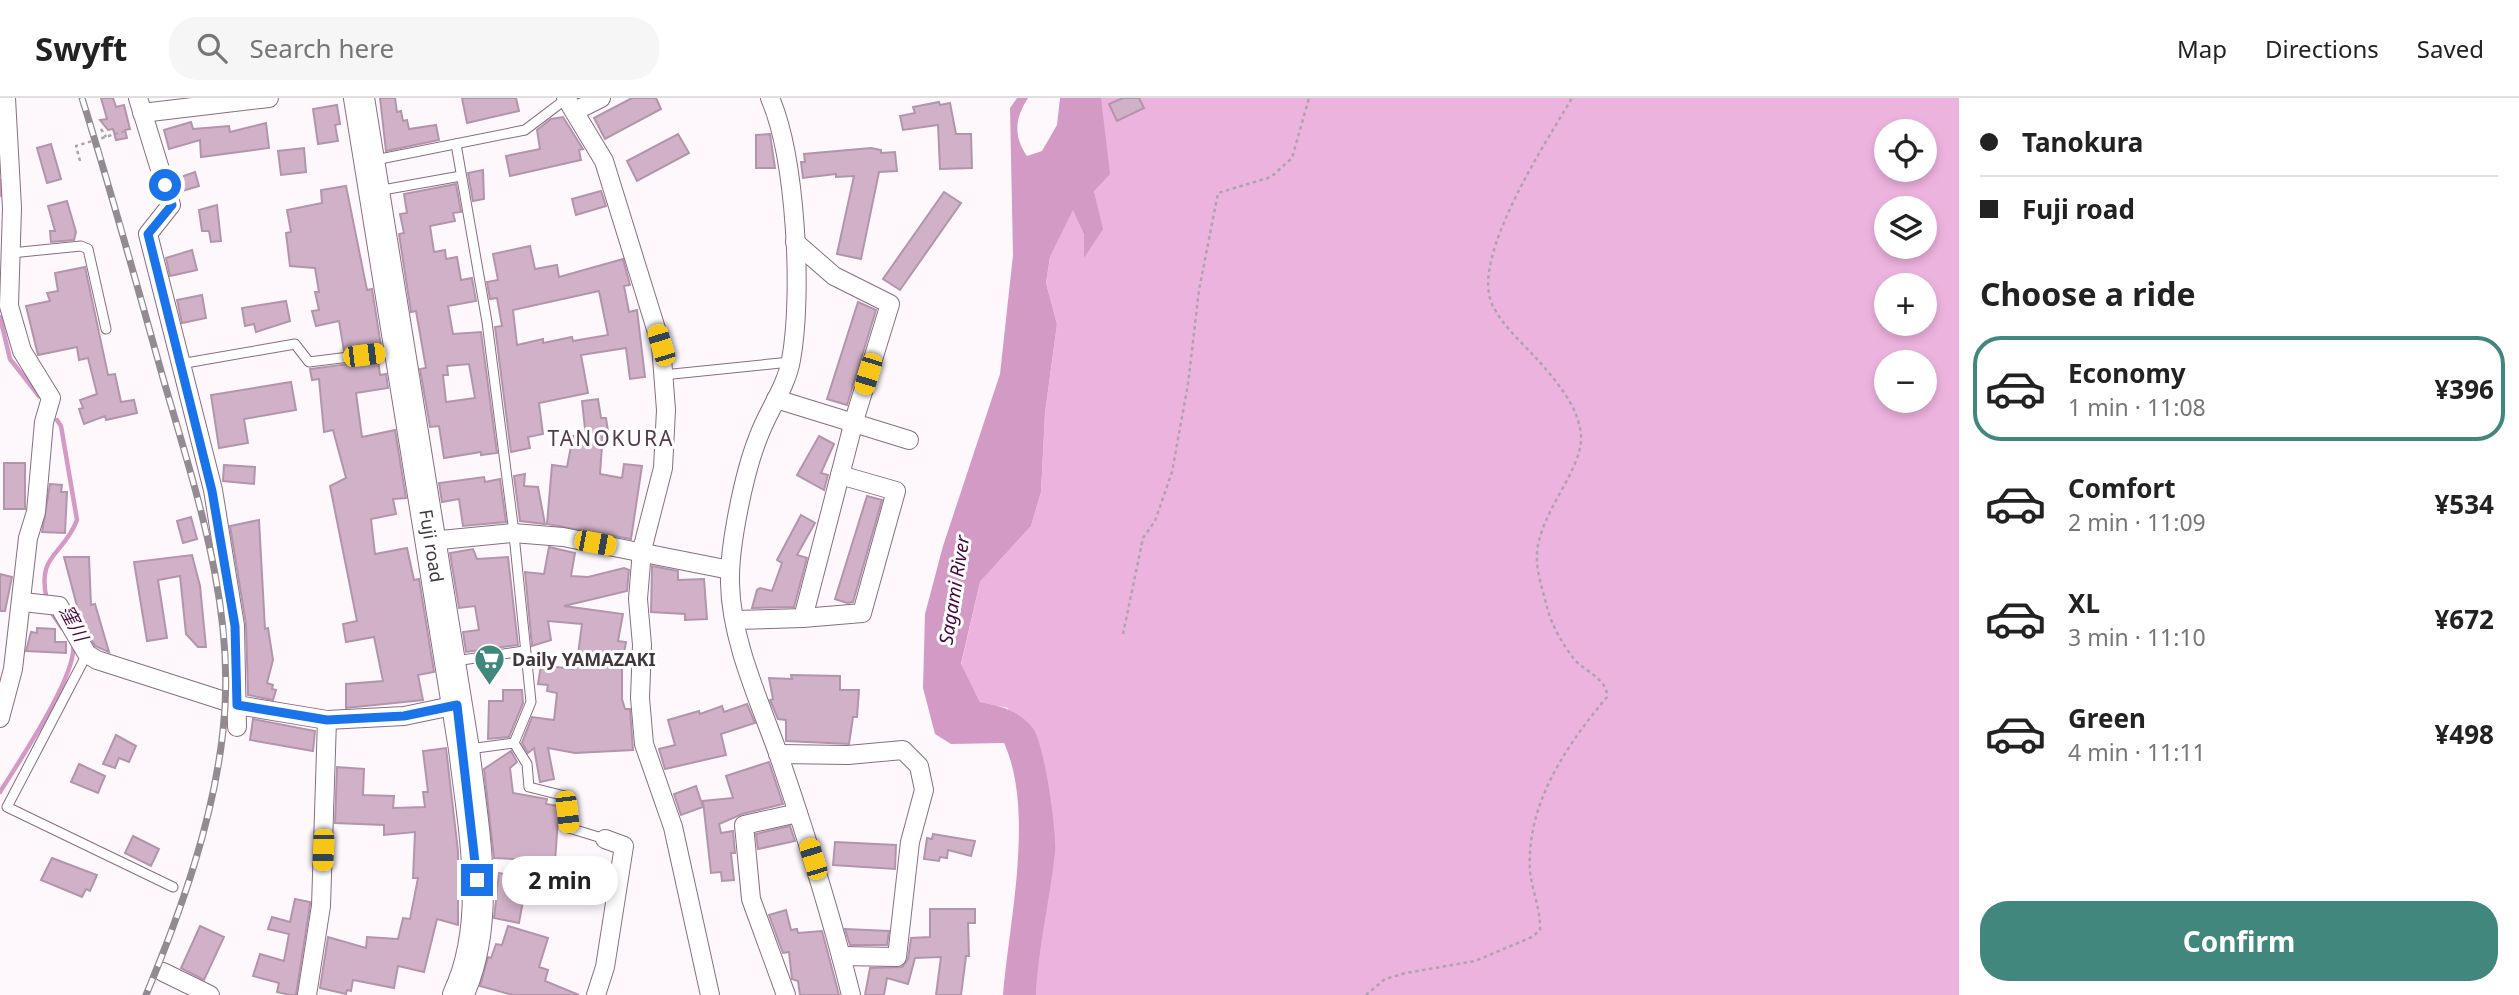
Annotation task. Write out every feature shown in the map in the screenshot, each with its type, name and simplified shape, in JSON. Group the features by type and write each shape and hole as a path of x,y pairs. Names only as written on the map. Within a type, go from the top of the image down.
{"highway":[{"name":"Fuji road","path":"359,98 464,749 477,880 472,946 458,995"}],"street":[{"path":"0,718 13,669 39,604 28,538 36,512 44,422 51,398 22,351 9,306 12,208 6,98"},
{"path":"237,727 235,626 227,571 212,491 148,234 172,205 140,106 269,98"},
{"path":"601,98 569,103 604,161 624,221 661,345 666,410 663,468 642,550 638,599 644,744 673,827 710,995"},
{"path":"770,98 786,146 794,242 791,362 757,440 747,473 730,570 735,620 799,813 851,995"},
{"path":"794,242 834,276 890,304 854,421 803,618"},
{"path":"776,399 909,440"},
{"path":"735,620 862,613 896,491 840,475"},
{"path":"430,541 513,533 563,537 642,550 730,570"},
{"path":"39,604 59,606 87,654 237,705 327,720 404,716 457,705"},
{"path":"307,995 321,905 327,720"},
{"path":"778,754 848,755 903,751 919,766 924,790 910,842 897,957 841,956"},
{"path":"786,995 751,899 744,825 799,813"},
{"path":"596,995 605,967 624,846 605,839"},
{"path":"163,972 210,995"}],"lane":[{"path":"370,161 525,130 569,103"},
{"path":"456,144 486,322 531,702 514,743"},
{"path":"374,191 461,176"},
{"path":"9,254 81,246 88,249 106,329"},
{"path":"179,364 295,344 309,362 400,351"},
{"path":"663,375 791,362"},
{"path":"450,661 524,651"},
{"path":"87,654 7,807 173,887"},
{"path":"464,749 514,743"},
{"path":"514,743 527,764 529,787 565,796 569,828 605,839"}],"path":[{"path":"1123,634 1143,538 1155,521 1171,472 1188,384 1199,290 1218,193 1271,177 1292,158 1309,98"},
{"path":"1366,995 1385,979 1406,972 1475,961 1532,937 1540,930 1530,872 1535,817 1551,778 1575,735 1607,697 1607,691 1597,678 1575,660 1565,646 1548,612 1536,556 1540,534 1552,504 1573,466 1581,439 1577,420 1568,398 1491,304 1487,273 1489,260 1509,211 1572,98"},
{"path":"101,129 106,137"},
{"path":"80,161 76,146 125,131"}],"shaded area":[{"path":"1101,98 1959,98 1959,995 1036,995 1038,955 1008,708 980,702 961,665 980,582 1031,526 1041,492 1045,413 1057,324 1046,283 1050,257 1073,209 1084,235 1084,257 1102,229 1094,191"}],"water":[{"name":"Sagami River","path":"1017,98 1028,98 1020,113 1017,127 1019,141 1027,156 1042,151 1057,125 1060,98 1101,98 1110,174 1094,191 1103,229 1084,258 1084,235 1073,210 1050,257 1046,283 1057,324 1045,413 1041,492 1031,526 980,582 961,664 980,702 995,705 1020,716 1032,727 1041,749 1052,807 1055,852 1036,995 1003,995 1019,833 1013,770 1004,743 951,744 935,734 923,688 925,614 943,546 1000,374 1013,255 1010,108"}],"building":[{"path":"101,98 113,98 116,107 124,105 130,129 125,130 127,138 116,140 113,129 108,130 100,120 107,119"},
{"path":"380,98 395,98 397,112 401,111 403,121 407,120 409,129 436,125 439,140 386,151"},
{"path":"462,98 516,98 519,111 467,123"},
{"path":"632,98 656,98 661,109 605,139 594,118"},
{"path":"1123,98 1139,98 1144,108 1117,121 1109,104"},
{"path":"939,102 940,105 950,103 956,134 971,134 972,168 940,169 938,125 903,130 900,116 915,113 913,107"},
{"path":"337,105 340,124 335,125 338,141 318,144 313,109"},
{"path":"563,117 583,149 579,150 581,160 510,176 506,156 540,149 537,130 551,119"},
{"path":"191,122 193,129 229,126 230,132 266,123 269,148 201,157 200,140 169,149 164,130"},
{"path":"678,134 689,153 637,181 627,161"},
{"path":"770,134 775,168 756,168 756,135"},
{"path":"51,144 61,179 47,183 37,148"},
{"path":"304,148 306,172 281,175 278,151"},
{"path":"871,148 881,150 881,153 895,152 897,171 879,172 861,259 837,254 854,176 836,177 836,174 803,178 801,162 805,162 804,154"},
{"path":"483,170 484,199 473,201 468,173"},
{"path":"195,172 199,186 179,192 175,179"},
{"path":"456,184 461,212 453,213 455,221 430,226 434,252 445,250 446,259 457,257 461,280 472,278 476,301 448,306 453,334 481,332 497,453 481,455 481,452 444,458 439,426 430,427 420,369 426,368 416,311 411,312 399,234 404,233 400,214 407,213 404,194","holes":["469,364 475,398 446,402 443,375 448,375 447,366"]},
{"path":"346,186 367,290 372,289 381,346 344,351 339,321 316,326 312,311 319,310 315,292 319,292 315,268 290,266 286,233 291,232 287,210 322,203 321,190"},
{"path":"601,191 606,206 576,215 572,199"},
{"path":"944,192 961,203 900,290 883,279"},
{"path":"67,201 76,232 74,240 51,242 50,231 55,231 48,206"},
{"path":"217,205 221,241 211,242 209,231 202,231 199,210"},
{"path":"530,246 535,269 557,265 559,277 623,259 630,285 624,286 629,312 637,310 645,377 630,379 626,348 581,355 588,393 539,403 543,434 528,437 530,448 511,452 495,327 502,326 497,298 490,299 487,282 498,280 493,254","holes":["599,291 608,335 573,341 572,337 543,343 543,339 517,345 513,310"]},
{"path":"192,250 197,270 170,276 166,258"},
{"path":"85,267 108,375 115,374 121,402 134,400 137,413 106,420 105,416 84,424 79,409 83,408 80,400 97,394 88,358 79,360 77,347 38,355 26,306 50,301 47,293 58,291 55,273"},
{"path":"202,295 206,318 182,323 177,300"},
{"path":"286,301 290,321 256,332 254,324 245,326 242,308"},
{"path":"858,302 876,310 847,405 827,399"},
{"path":"378,360 380,375 386,374 388,388 356,393 362,437 395,430 406,498 393,499 396,514 371,519 375,554 407,548 414,580 419,579 434,672 418,675 423,700 346,708 346,684 383,681 374,637 346,642 343,624 357,621 330,486 346,478 333,430 324,432 319,379 312,380 310,369"},
{"path":"291,382 296,410 244,419 248,443 219,448 211,395"},
{"path":"598,399 601,418 606,418 608,431 603,432 600,474 622,478 624,464 642,466 631,539 547,524 552,465 567,467 573,436 586,438 582,401"},
{"path":"819,436 834,444 821,473 828,475 824,490 797,475"},
{"path":"4,463 25,463 25,509 4,509"},
{"path":"224,465 255,467 254,484 223,481"},
{"path":"525,474 524,486 538,487 545,524 520,521 514,476"},
{"path":"484,477 485,482 500,479 506,522 463,526 459,499 442,502 439,483"},
{"path":"50,484 62,485 61,492 67,492 65,533 42,532"},
{"path":"867,496 882,500 853,602 847,603 835,599"},
{"path":"801,515 815,523 797,555 807,558 794,607 752,608 757,590 760,588 772,591 782,563 777,560"},
{"path":"191,517 197,539 183,543 177,521"},
{"path":"259,520 265,629 268,628 273,660 267,683 273,685 272,689 276,690 273,700 248,695 246,624 230,526"},
{"path":"549,547 575,553 571,576 588,577 624,568 629,570 627,591 564,606 623,614 618,641 626,642 622,664 622,699 625,709 630,709 633,750 575,753 548,748 554,779 540,782 534,748 528,753 522,743 532,717 554,720 557,693 547,691 548,685 538,684 541,665 573,669 574,661 577,662 582,624 548,621 551,640 532,646 525,572 544,574"},
{"path":"473,549 477,559 508,557 518,645 466,652 463,632 479,630 475,606 459,608 450,553"},
{"path":"192,555 200,586 206,647 198,647 186,634 180,576 158,580 167,638 147,641 134,562"},
{"path":"64,557 89,557 91,605 95,604 109,652 95,646 81,621"},
{"path":"652,566 678,571 678,580 704,579 707,619 685,620 685,614 651,612"},
{"path":"0,574 12,577 5,611 0,611"},
{"path":"37,628 55,629 55,642 66,642 66,653 26,651 31,632 37,633"},
{"path":"791,675 840,676 840,690 859,690 857,717 853,717 849,744 786,741 786,720 778,719 770,700 773,699 769,678 792,679"},
{"path":"503,690 522,690 523,703 509,737 488,739 489,701 503,701"},
{"path":"747,704 755,723 721,734 726,755 665,769 659,749 675,745 668,720 699,711 700,714 722,706 724,712"},
{"path":"253,719 315,731 313,751 250,740"},
{"path":"116,735 136,746 129,762 119,758 115,768 103,764"},
{"path":"446,748 458,851 458,925 437,919 424,972 398,966 394,988 353,980 351,991 347,990 346,994 320,988 328,937 366,948 367,937 398,939 403,918 410,919 418,878 413,878 415,832 384,835 384,825 335,823 337,767 364,769 363,795 394,796 393,808 425,807 423,792 428,792 423,751"},
{"path":"511,751 517,762 510,768 513,793 547,799 546,804 559,806 555,861 494,858 484,769"},
{"path":"769,762 783,804 742,814 719,824 721,833 733,831 735,853 731,853 734,880 722,881 721,872 711,873 703,801 733,798 726,776"},
{"path":"79,764 105,776 98,793 71,782"},
{"path":"696,786 703,807 681,815 674,794"},
{"path":"790,826 795,841 758,849 756,834"},
{"path":"933,834 975,841 971,856 948,850 947,858 940,857 939,861 924,859 927,838 932,839"},
{"path":"133,836 159,849 151,866 125,853"},
{"path":"835,842 896,845 895,869 833,865"},
{"path":"52,858 97,875 90,891 86,889 82,897 41,880"},
{"path":"499,873 555,883 551,900 524,895 519,923 494,918"},
{"path":"295,899 310,902 310,905 296,995 290,995 277,992 279,983 253,976 260,954 284,961 289,934 268,929 272,917 290,922"},
{"path":"930,909 975,909 975,923 968,923 969,956 966,956 961,995 936,995 941,957 915,958 908,984 887,978 884,995 865,995 870,968 902,967 908,959 911,938 930,937"},
{"path":"786,910 791,930 797,929 798,933 822,931 839,995 800,995 798,981 792,979 789,952 783,953 769,915"},
{"path":"200,926 224,937 204,980 181,968"},
{"path":"508,926 548,938 539,967 548,970 545,981 579,995 513,995 480,986 488,957 491,958 496,944 502,945"},
{"path":"845,929 889,931 887,945 850,945"}],"waterway":[{"name":"窪川","path":"0,181 0,195"},
{"name":"窪川","path":"0,317 10,359 39,396"},
{"name":"窪川","path":"47,601 45,573 48,564 77,520 61,426 57,420"},
{"name":"窪川","path":"49,609 62,628"},
{"name":"窪川","path":"0,792 57,696 67,675 73,643"}],"railway":[{"path":"82,98 200,508 211,552 224,641 226,686 223,731 212,799 183,899 146,995"}],"place":[{"name":"Daily YAMAZAKI","path":"489,687"}],"district":[{"name":"TANOKURA","path":"611,439"}],"route":[{"path":"165,185 172,205 148,234 212,491 235,626 237,705 327,720 340,717 404,716 457,705 477,880"}]}
